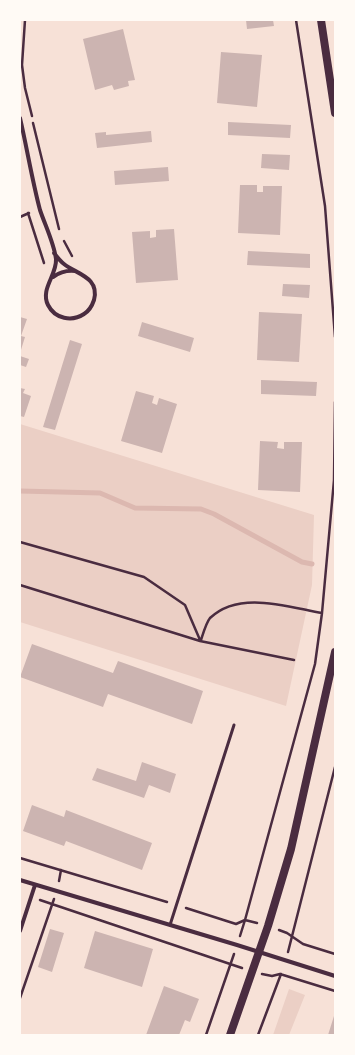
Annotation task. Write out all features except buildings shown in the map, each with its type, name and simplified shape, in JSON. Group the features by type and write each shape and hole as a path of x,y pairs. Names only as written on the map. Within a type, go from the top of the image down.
{"main road":[{"path":"322,20 335,113"},
{"path":"230,1035 260,952 293,841 335,652"}],"street":[{"path":"20,118 40,209 56,259 55,269 49,282 46,290 48,304 52,311 58,316 72,319 87,313 92,306 94,293 90,281 85,275 69,270 54,276 49,282"},
{"path":"54,252 64,264 77,272"},
{"path":"20,880 335,976"},
{"path":"20,931 35,885"}],"lane":[{"path":"170,925 234,724"}],"path":[{"path":"296,20 325,206 335,337"},
{"path":"206,1035 245,920 315,664 322,613 334,480 335,402"},
{"path":"20,542 144,577 185,605 200,641"},
{"path":"20,585 200,641 294,660"},
{"path":"200,641 210,618 231,605 260,602 322,613"},
{"path":"258,1035 286,961 335,767"},
{"path":"20,858 236,924 245,920 268,926 286,933 303,944 335,954"},
{"path":"20,998 57,891 61,870"},
{"path":"32,898 230,965 272,976 280,974 335,991"}],"shaded area":[{"path":"20,424 314,515 312,585 286,706 20,622"},
{"path":"289,989 305,995 289,1035 273,1035"}],"waterway":[{"path":"20,491 100,493 135,508 201,509 214,514 302,562 312,564"}]}
